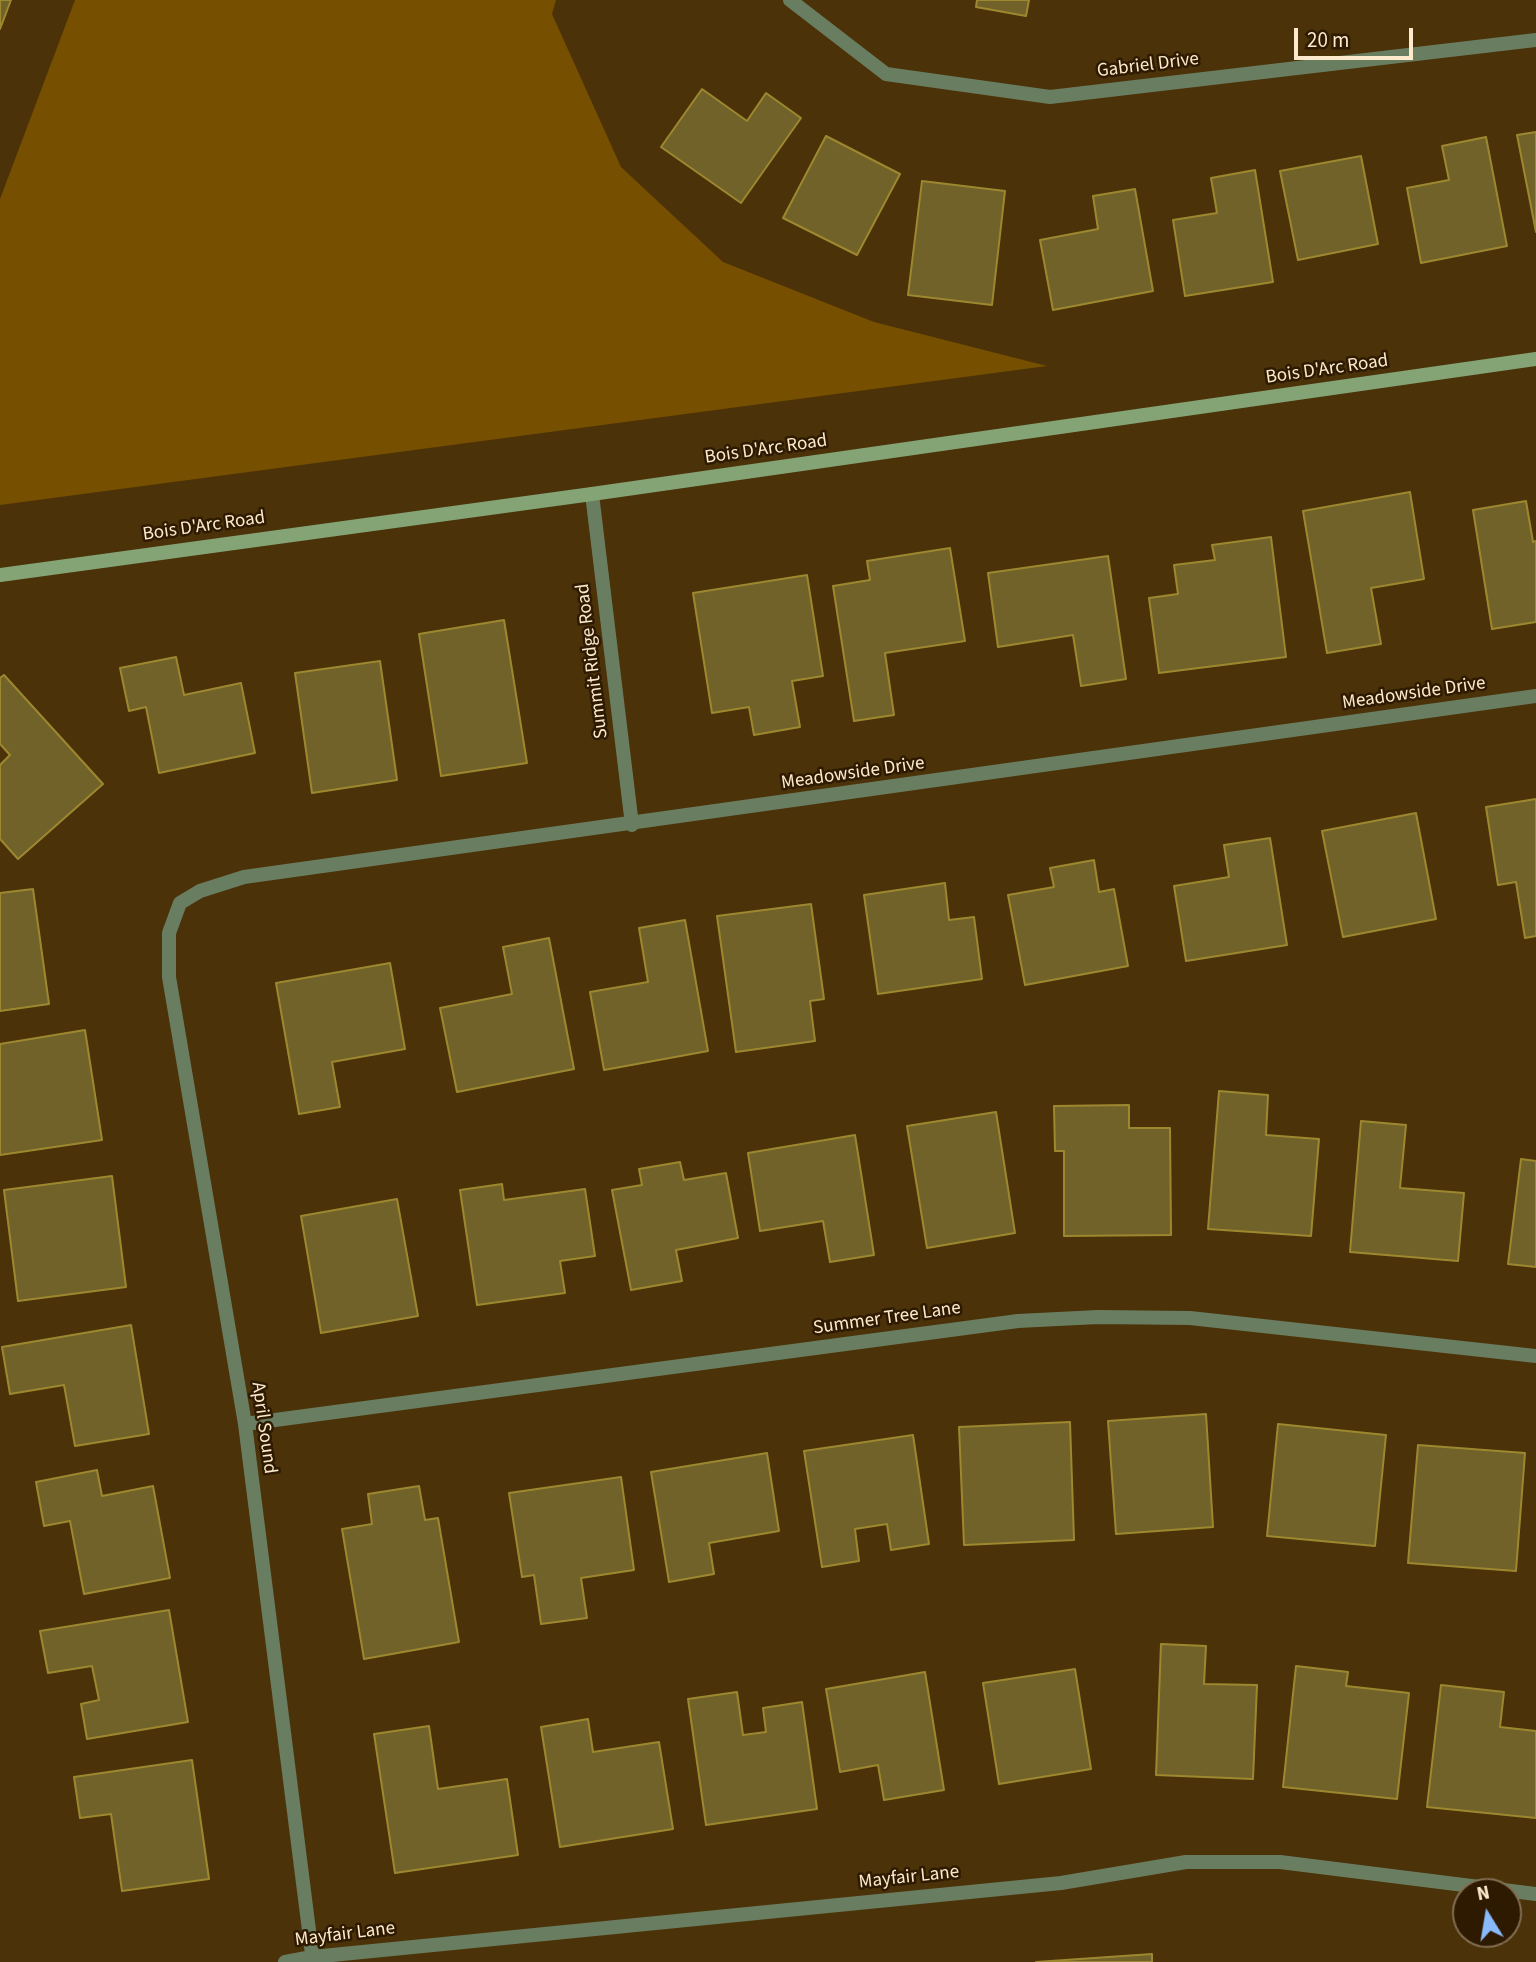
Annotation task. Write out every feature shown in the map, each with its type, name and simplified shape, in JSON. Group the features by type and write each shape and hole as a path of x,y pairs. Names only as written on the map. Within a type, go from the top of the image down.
{"street":[{"name":"Gabriel Drive","path":"790,0 886,74 1050,97 1536,40"},
{"name":"Bois D'Arc Road","path":"0,575 592,494 1536,359"},
{"name":"Summit Ridge Road","path":"592,494 632,825"},
{"name":"Meadowside Drive","path":"180,903 200,891 244,877 632,825 1536,696"},
{"name":"April Sound","path":"180,903 169,933 169,977 244,1424 312,1959"},
{"name":"Summer Tree Lane","path":"244,1424 1004,1323 1058,1319 1190,1318 1536,1356"},
{"name":"Mayfair Lane","path":"285,1962 1061,1883 1185,1862 1280,1862 1536,1894"}],"shaded area":[{"path":"75,0 556,0 552,14 621,167 723,262 874,322 1047,366 0,505 0,199"}],"building":[{"path":"0,0 11,0 0,29"},
{"path":"977,0 1029,0 1026,16 976,7"},
{"path":"702,89 747,121 766,93 801,118 741,203 661,147"},
{"path":"1536,132 1536,232 1517,135"},
{"path":"826,136 900,174 857,255 783,218"},
{"path":"1486,137 1507,246 1421,263 1407,188 1449,180 1442,146"},
{"path":"1361,156 1378,244 1298,260 1280,171"},
{"path":"1255,170 1273,282 1185,296 1173,220 1217,213 1211,178"},
{"path":"922,181 1005,191 992,305 908,295"},
{"path":"1135,189 1153,291 1053,310 1040,240 1098,229 1093,196"},
{"path":"1410,492 1424,579 1371,588 1381,644 1327,653 1303,511"},
{"path":"1526,501 1533,542 1536,541 1536,622 1492,629 1473,510"},
{"path":"1271,537 1286,657 1159,673 1149,598 1178,594 1174,565 1215,560 1212,545"},
{"path":"950,548 965,641 885,653 894,715 854,721 833,586 870,580 867,561"},
{"path":"1108,556 1126,679 1081,686 1073,635 998,647 988,573"},
{"path":"807,575 823,676 792,681 800,727 754,735 749,707 712,713 693,593"},
{"path":"504,620 527,763 441,776 419,634"},
{"path":"176,657 184,695 241,683 255,753 159,773 146,707 129,711 120,668"},
{"path":"380,661 397,780 312,793 295,673"},
{"path":"4,675 103,784 18,859 0,839 0,765 10,755 0,744 0,678"},
{"path":"1536,799 1536,936 1525,938 1516,882 1498,885 1486,807"},
{"path":"1416,813 1436,919 1343,937 1322,831"},
{"path":"1270,838 1287,945 1186,961 1174,886 1229,877 1224,845"},
{"path":"1094,860 1099,892 1114,889 1128,966 1025,985 1008,895 1054,887 1050,868"},
{"path":"945,883 949,920 974,917 982,979 878,994 864,895"},
{"path":"33,889 49,1004 0,1011 0,893"},
{"path":"811,904 824,999 810,1001 815,1041 736,1052 717,916"},
{"path":"685,920 708,1051 604,1070 590,992 648,982 639,928"},
{"path":"549,938 574,1069 457,1092 440,1008 512,994 503,947"},
{"path":"390,963 405,1049 332,1062 340,1107 299,1114 276,983"},
{"path":"85,1030 102,1140 0,1155 0,1044"},
{"path":"1219,1091 1268,1095 1266,1135 1319,1139 1311,1236 1208,1229"},
{"path":"1129,1105 1129,1128 1170,1128 1171,1235 1064,1236 1064,1151 1055,1151 1054,1106"},
{"path":"996,1112 1015,1233 927,1248 907,1126"},
{"path":"1361,1121 1406,1125 1400,1188 1464,1193 1458,1261 1350,1252"},
{"path":"855,1135 874,1255 830,1262 823,1221 760,1231 748,1153"},
{"path":"1521,1159 1536,1161 1536,1267 1508,1264"},
{"path":"680,1162 684,1180 726,1173 738,1238 676,1250 682,1281 631,1290 612,1190 642,1185 639,1169"},
{"path":"112,1176 126,1287 18,1301 4,1190"},
{"path":"502,1184 504,1200 585,1189 595,1256 560,1261 565,1293 477,1305 460,1190"},
{"path":"397,1199 418,1316 321,1333 301,1216"},
{"path":"131,1325 149,1434 75,1446 64,1385 10,1394 2,1347"},
{"path":"1206,1414 1213,1527 1116,1534 1108,1421"},
{"path":"1070,1422 1074,1540 964,1545 959,1427"},
{"path":"1278,1424 1386,1435 1375,1546 1267,1536"},
{"path":"913,1435 929,1544 891,1550 887,1524 855,1529 859,1561 822,1567 804,1451"},
{"path":"1418,1445 1525,1453 1516,1571 1408,1563"},
{"path":"767,1453 779,1531 709,1543 714,1574 669,1582 651,1472"},
{"path":"97,1470 102,1496 153,1486 170,1578 84,1594 70,1521 44,1526 36,1482"},
{"path":"621,1477 634,1570 581,1578 587,1618 541,1624 534,1575 522,1577 509,1493"},
{"path":"419,1486 425,1520 438,1518 459,1642 364,1659 342,1529 372,1524 368,1494"},
{"path":"169,1610 188,1722 87,1739 81,1704 99,1700 92,1666 48,1673 40,1631"},
{"path":"1161,1644 1206,1646 1204,1684 1257,1685 1253,1779 1156,1775"},
{"path":"1296,1666 1348,1672 1346,1686 1409,1693 1397,1799 1283,1787"},
{"path":"1075,1669 1091,1769 999,1784 983,1683"},
{"path":"925,1672 944,1790 884,1800 878,1765 840,1772 826,1689"},
{"path":"1441,1685 1504,1692 1500,1727 1536,1731 1536,1818 1427,1807"},
{"path":"737,1692 743,1735 766,1732 763,1708 802,1702 817,1809 706,1825 688,1699"},
{"path":"588,1719 593,1752 659,1742 673,1829 560,1847 541,1727"},
{"path":"429,1726 438,1789 507,1779 518,1855 395,1873 374,1734"},
{"path":"192,1760 209,1879 122,1891 111,1814 80,1818 74,1777"},
{"path":"1152,1954 1152,1962 1036,1962"}]}
